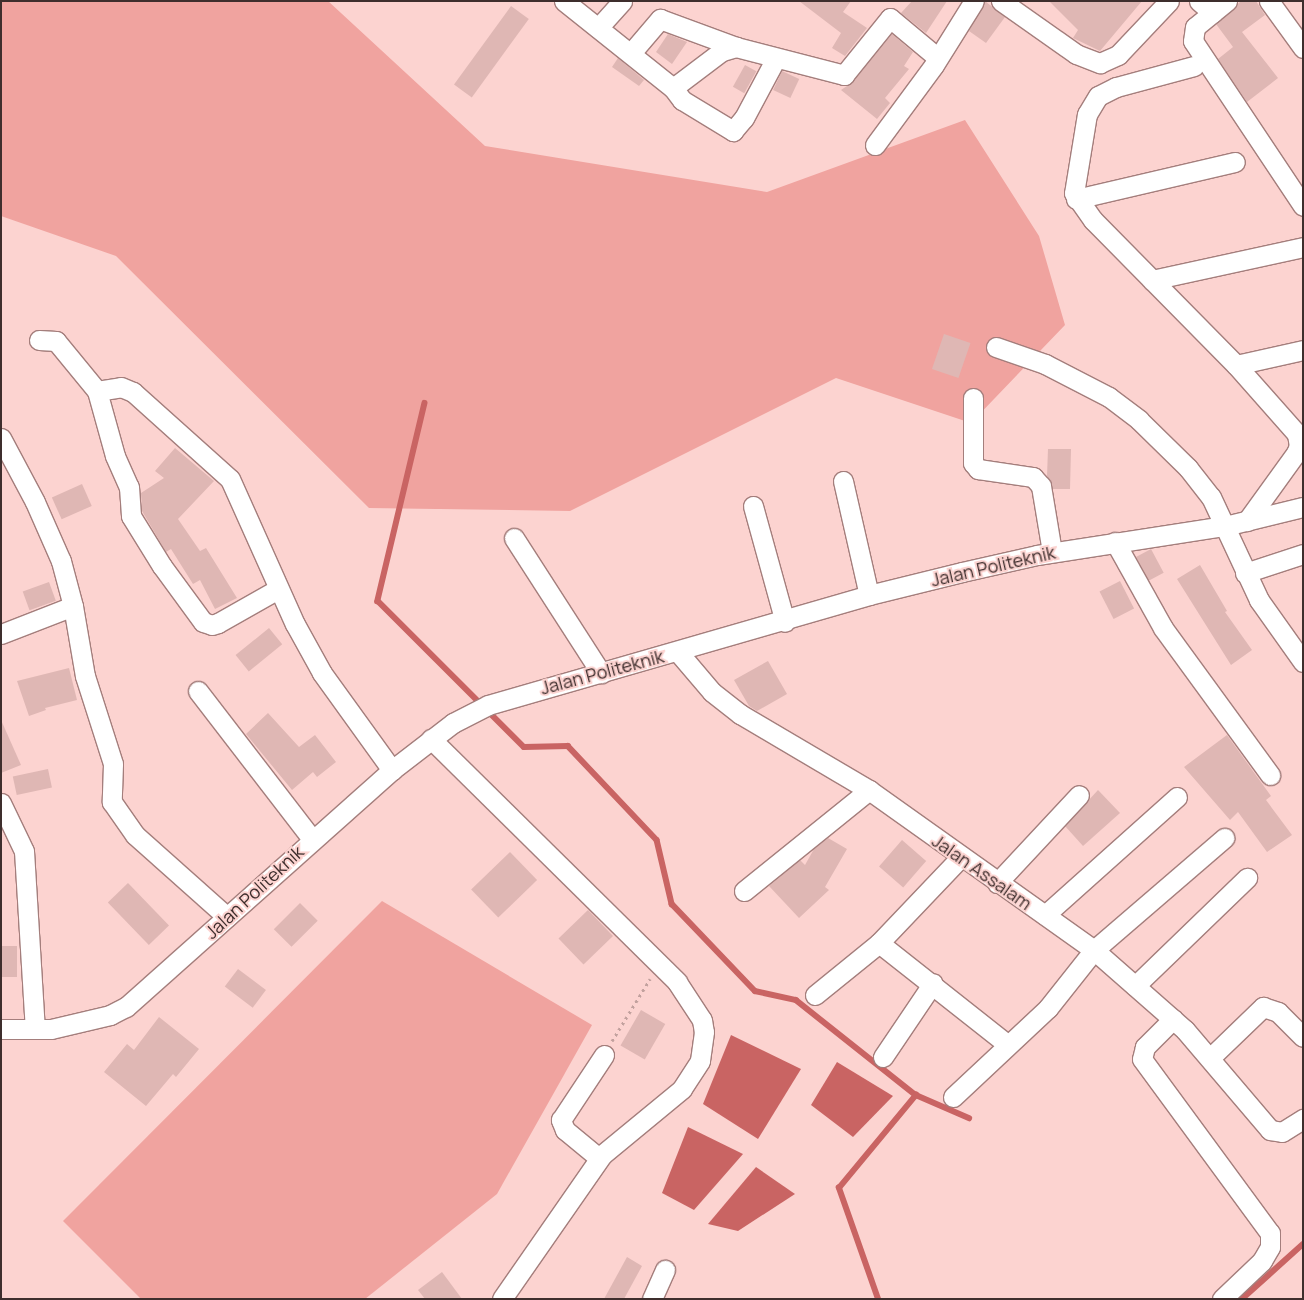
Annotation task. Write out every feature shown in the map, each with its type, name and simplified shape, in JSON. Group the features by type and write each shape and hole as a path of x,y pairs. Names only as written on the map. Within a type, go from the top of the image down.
{"street":[{"path":"564,1 673,88 682,100 733,131 744,118 776,58"},
{"path":"598,28 622,1"},
{"path":"875,145 938,58 974,1"},
{"path":"1001,1 1076,54 1100,63 1118,55 1169,1"},
{"path":"1269,1 1303,48"},
{"path":"1213,5 1195,26 1193,41 1303,206"},
{"path":"631,53 660,19 736,47 844,75 890,18 938,58"},
{"path":"673,88 722,51 736,47"},
{"path":"1194,66 1116,87 1098,96 1087,114 1074,187 1076,199 1236,365 1294,429 1301,445 1247,521"},
{"path":"1076,199 1234,162"},
{"path":"1152,280 1303,247"},
{"path":"39,340 56,341 66,349 97,391 115,456 129,487 131,516 162,566 203,622 212,625 218,623 278,589"},
{"path":"996,346 1072,376 1109,397 1131,414 1200,481 1225,526 1245,573 1303,662"},
{"path":"1236,365 1303,350"},
{"path":"97,391 121,387 133,392 230,479 240,495 278,589 322,673 392,770"},
{"path":"973,398 973,463 978,469 1033,477 1041,486 1052,552"},
{"path":"1,438 61,562 73,606 85,676 113,764 112,802 135,835 227,917"},
{"path":"843,481 869,596"},
{"path":"753,506 786,622"},
{"name":"Jalan Politeknik","path":"1,1029 35,1029 74,1024 126,1007 312,838 392,770 431,739 483,707 601,672 786,622 869,596 1052,552 1225,526 1303,507"},
{"path":"514,538 601,672"},
{"path":"1115,542 1163,628 1270,775"},
{"path":"1245,573 1303,554"},
{"path":"1,634 73,606"},
{"name":"Jalan Assalam","path":"678,652 712,692 740,714 869,790 960,858 1045,914 1094,950 1173,1019 1210,1058 1262,1122 1278,1133 1303,1119"},
{"path":"198,691 312,838"},
{"path":"431,739 677,982 702,1020 703,1046 700,1061 682,1089 602,1155 502,1299"},
{"path":"744,891 869,790"},
{"path":"997,883 1079,795"},
{"path":"1045,914 1176,797"},
{"path":"1,803 24,851 35,1029"},
{"path":"953,1097 1048,1008 1094,950 1224,838"},
{"path":"815,995 879,943 960,858"},
{"path":"1135,986 1247,878"},
{"path":"879,943 933,983 1008,1046"},
{"path":"883,1057 933,983"},
{"path":"1210,1058 1263,1007 1278,1012 1303,1037"},
{"path":"1173,1019 1145,1047 1142,1059 1270,1234 1270,1247 1262,1261 1222,1299"},
{"path":"602,1155 565,1130 561,1120 604,1055"},
{"path":"652,1299 665,1270"}],"path":[{"path":"604,1055 635,1000 663,969"}],"shaded area":[{"path":"1,1 328,1 485,146 767,192 965,120 1039,236 1065,325 971,423 836,378 570,511 369,508 116,256 1,216"},
{"path":"382,901 592,1025 497,1194 365,1299 141,1299 63,1221"},
{"path":"731,1035 801,1069 758,1139 703,1104"},
{"path":"837,1062 893,1096 853,1137 811,1105"},
{"path":"688,1127 743,1154 694,1210 662,1193"},
{"path":"756,1167 795,1194 738,1231 708,1224"}],"building":[{"path":"799,1 851,1 843,12 867,28 845,56 832,48 841,33"},
{"path":"912,1 947,1 926,33 901,13"},
{"path":"985,1 1005,17 986,43 969,31"},
{"path":"1049,1 1142,1 1100,51 1073,38 1078,30"},
{"path":"1241,1 1256,1 1265,15 1242,32 1278,78 1247,102 1218,59 1233,47 1216,24"},
{"path":"511,6 529,19 472,97 454,84"},
{"path":"668,34 687,42 672,64 656,52"},
{"path":"892,34 913,52 904,66 909,69 885,98 890,103 877,119 841,90 853,82"},
{"path":"618,58 644,80 639,86 612,67"},
{"path":"745,65 756,71 744,93 733,87"},
{"path":"782,71 799,79 790,98 773,90"},
{"path":"944,334 970,343 958,378 932,369"},
{"path":"175,448 214,481 178,519 200,551 206,548 237,598 215,609 200,580 193,584 171,549 166,552 142,511 141,493 164,478 155,471"},
{"path":"1048,449 1071,449 1070,489 1053,489 1047,476"},
{"path":"82,484 92,506 62,519 52,497"},
{"path":"1151,549 1164,573 1149,581 1136,557"},
{"path":"1200,565 1227,611 1225,612 1252,650 1231,665 1177,579"},
{"path":"1120,581 1134,609 1114,619 1100,591"},
{"path":"49,582 56,601 30,610 23,592"},
{"path":"269,628 282,644 249,671 236,655"},
{"path":"768,661 787,694 757,711 749,706 734,680"},
{"path":"69,668 77,700 45,708 46,710 29,716 17,681"},
{"path":"268,713 299,747 315,735 336,762 317,777 313,772 292,790 246,734"},
{"path":"1,720 21,765 1,773"},
{"path":"1227,735 1271,796 1266,800 1292,835 1267,852 1238,812 1230,820 1184,767"},
{"path":"48,769 52,788 17,795 13,776"},
{"path":"1098,790 1120,813 1083,846 1065,826"},
{"path":"828,838 847,849 825,887 829,890 799,918 769,886 800,860 805,865 814,849"},
{"path":"902,840 926,861 903,887 879,866"},
{"path":"510,852 537,880 498,918 471,890"},
{"path":"128,883 169,925 149,945 108,902"},
{"path":"300,903 318,921 292,947 274,929"},
{"path":"588,910 613,936 584,964 559,938"},
{"path":"1,946 17,946 17,977 1,977"},
{"path":"238,969 266,990 253,1008 225,987"},
{"path":"641,1010 665,1024 645,1060 621,1046"},
{"path":"159,1017 199,1049 176,1077 173,1074 146,1106 104,1072 127,1044 134,1050"},
{"path":"627,1257 642,1266 624,1299 604,1299"},
{"path":"442,1272 462,1299 425,1299 418,1290"}],"waterway":[{"path":"425,403 378,601 524,747 568,746 657,840 672,904 755,991 796,1000 916,1095 969,1118"},
{"path":"878,1299 839,1188 916,1095"},
{"path":"1242,1299 1303,1244"}]}
